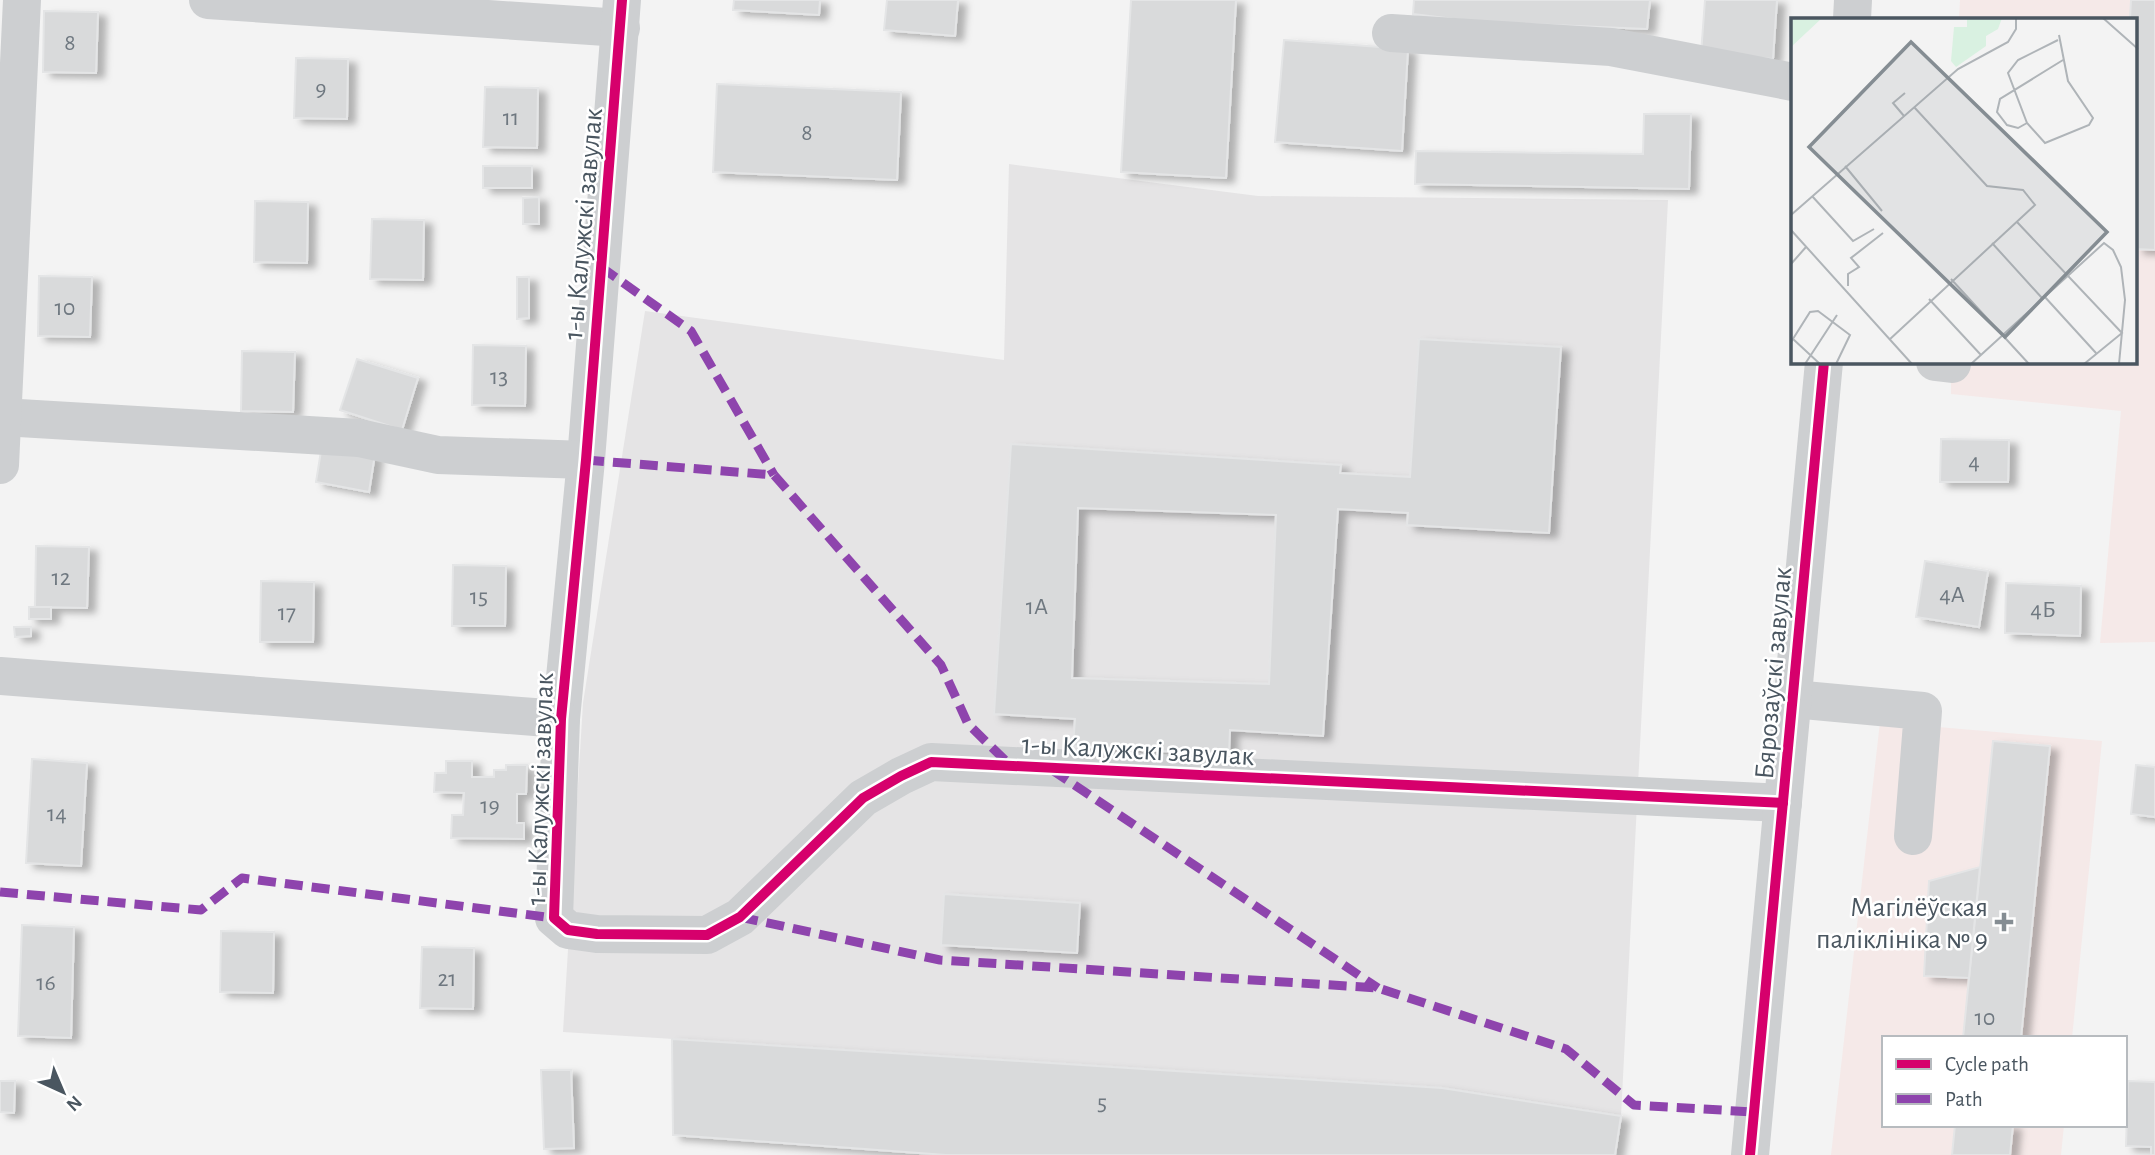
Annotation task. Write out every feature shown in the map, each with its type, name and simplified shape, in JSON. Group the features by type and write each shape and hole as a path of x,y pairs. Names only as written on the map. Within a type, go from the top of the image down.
{"street":[{"path":"22,0 1,441 359,438 438,455 586,460"},
{"path":"208,0 622,14"},
{"path":"1852,18 1853,0"},
{"name":"1-ы Калужскі завулак","path":"622,14 586,460 561,719 554,918 568,930 597,934 707,934 740,917 863,798 931,762 1783,803"},
{"path":"1391,33 1611,47 1791,82"},
{"name":"Бярозаўскі завулак","path":"1750,1155 1824,364"},
{"path":"0,676 561,719"},
{"path":"1793,699 1923,711 1913,836"}],"shaded area":[{"path":"1960,0 2155,0 2155,642 2100,643 2121,411 1951,394 1951,364 2138,364 2138,18 1959,18"},
{"path":"1009,164 1258,196 1668,200 1621,1116 1442,1088 563,1032 583,703 645,311 1004,360"},
{"path":"1880,722 2102,741 2072,1036 1882,1036 1882,1127 2064,1127 2061,1155 1831,1155"}],"building":[{"path":"734,0 820,0 819,15 733,10"},
{"path":"887,0 958,0 955,36 884,30"},
{"path":"1131,0 1236,0 1226,178 1121,172"},
{"path":"1414,0 1650,0 1647,29 1478,22 1413,14"},
{"path":"1705,0 1777,0 1773,59 1701,54"},
{"path":"2131,0 2155,0 2155,250 2138,249 2138,18 2130,18"},
{"path":"44,11 98,12 96,73 43,72"},
{"path":"1284,40 1408,49 1402,151 1275,142"},
{"path":"296,58 348,59 347,119 294,118"},
{"path":"717,84 901,92 897,180 713,172"},
{"path":"485,87 538,88 537,148 483,147"},
{"path":"1644,114 1691,114 1689,189 1415,184 1416,151 1643,154"},
{"path":"483,166 532,166 532,188 483,188"},
{"path":"539,197 539,224 523,224 523,198"},
{"path":"255,201 308,202 307,263 254,262"},
{"path":"372,219 424,220 423,280 370,279"},
{"path":"39,276 92,277 90,337 38,336"},
{"path":"517,277 529,277 529,318 517,319"},
{"path":"1419,339 1561,347 1549,533 1407,525 1408,513 1338,509 1323,736 1230,730 1229,755 1073,746 1075,719 994,714 1011,444 1341,465 1340,473 1410,477","holes":["1078,508 1276,515 1269,684 1072,678"]},
{"path":"473,345 526,346 525,406 472,405"},
{"path":"242,351 295,352 293,412 241,411"},
{"path":"357,359 418,378 402,430 340,410"},
{"path":"1941,439 2009,440 2008,482 1940,482"},
{"path":"322,445 375,454 369,492 316,482"},
{"path":"36,546 89,547 87,608 35,607"},
{"path":"1925,561 1988,571 1979,627 1916,617"},
{"path":"453,565 506,566 505,626 452,626"},
{"path":"261,581 314,582 313,642 260,642"},
{"path":"2006,583 2081,586 2080,636 2005,633"},
{"path":"29,607 51,607 51,619 29,619"},
{"path":"14,627 31,627 31,636 15,637"},
{"name":"Магілёўская паліклініка № 9","path":"1993,741 2050,746 2021,1036 1963,1036"},
{"path":"32,759 87,763 81,866 26,863"},
{"path":"446,761 472,761 472,777 494,777 494,770 506,770 506,765 527,765 526,794 517,794 517,823 524,823 524,839 451,838 452,815 463,815 464,793 434,792 435,773 446,773"},
{"path":"2136,765 2155,767 2155,817 2131,814"},
{"path":"1980,867 1969,978 1924,976 1929,881"},
{"path":"944,894 1080,903 1077,953 941,945"},
{"path":"22,925 74,927 71,1038 18,1036"},
{"path":"221,931 274,932 273,993 220,992"},
{"path":"422,947 474,948 473,1009 420,1008"},
{"path":"672,1039 1442,1088 1621,1116 1615,1155 946,1155 673,1135"},
{"path":"541,1070 571,1070 574,1148 544,1149"},
{"path":"0,1081 15,1081 14,1113 0,1112"},
{"path":"2128,1081 2155,1082 2155,1155 2151,1155 2151,1147 2126,1146"},
{"path":"1955,1127 2013,1127 2010,1155 1952,1155"}],"marked path":[{"path":"601,267 691,331 774,475"},
{"path":"586,460 774,475 941,665 968,724 1011,766"},
{"path":"1052,770 1378,988"},
{"path":"0,892 201,910 242,878 554,918"},
{"path":"740,917 940,960 1378,988 1566,1049 1634,1105 1754,1112"}],"cycle path":[{"path":"622,0 586,460 561,719 554,918 568,930 597,934 707,935 740,917 863,798 931,762 1783,803"},
{"path":"1750,1155 1824,364"}],"place":[{"name":"Магілёўская паліклініка № 9","path":"2004,922"}]}
